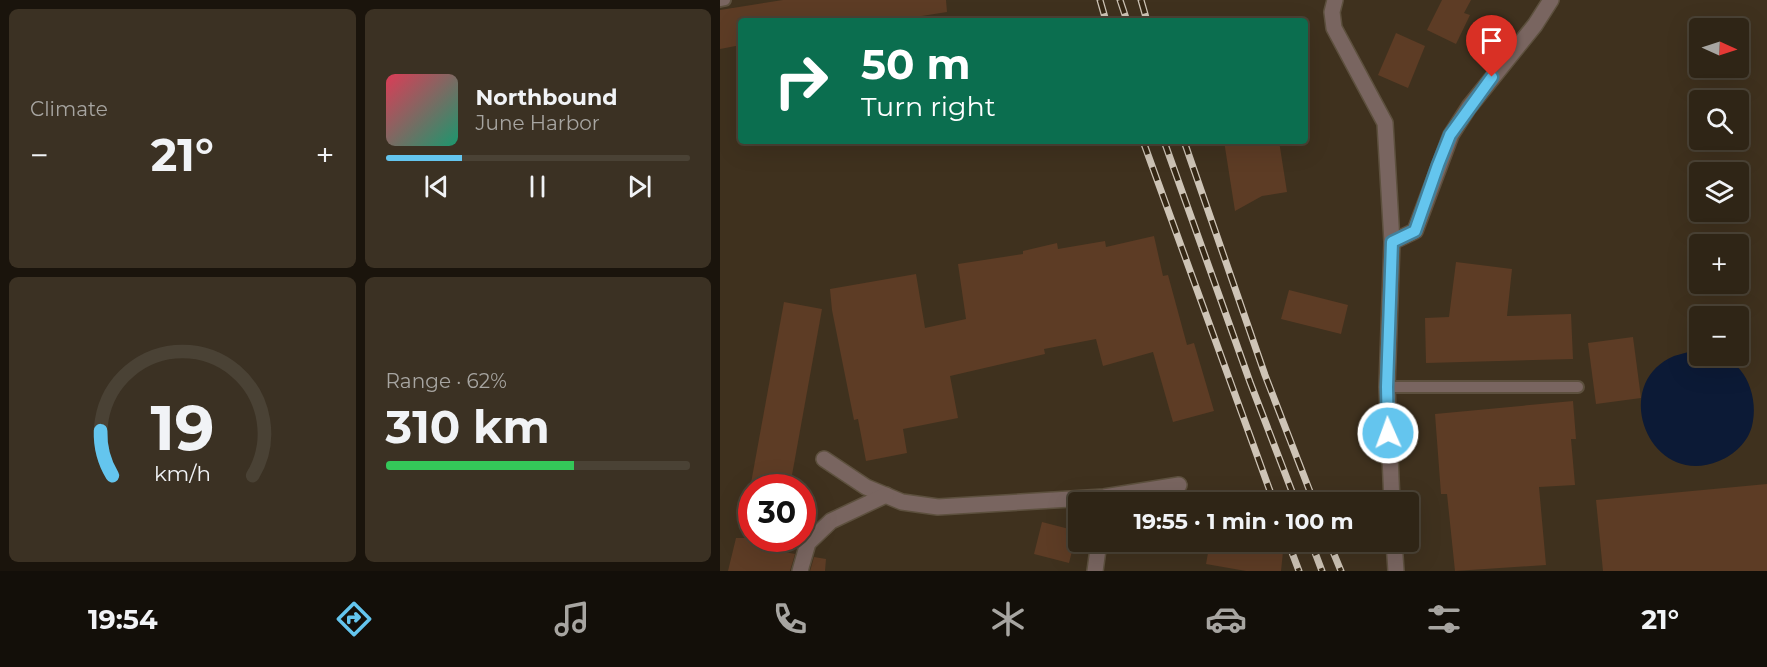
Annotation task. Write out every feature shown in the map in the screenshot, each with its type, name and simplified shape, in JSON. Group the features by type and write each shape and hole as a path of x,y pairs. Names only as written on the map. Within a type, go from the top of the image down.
{"street":[{"path":"1335,0 1332,12 1334,28 1385,123 1392,242 1387,387 1392,492"},
{"path":"1392,242 1415,231 1450,135 1551,0"},
{"path":"824,459 866,487 902,502 938,507 1068,501"},
{"path":"1144,492 1179,485"},
{"path":"800,571 808,543 831,521 886,495"},
{"path":"1095,571 1098,552"},
{"path":"1395,552 1396,571"}],"lane":[{"path":"720,1 725,0"},
{"path":"1387,387 1578,387"}],"water":[{"path":"1689,352 1689,366 1737,366 1748,384 1754,405 1752,426 1740,447 1719,461 1695,466 1674,461 1657,448 1646,430 1641,409 1643,388 1654,370 1674,356"}],"building":[{"path":"783,0 946,0 947,12 909,18 738,18 738,46 720,49 720,10"},
{"path":"1442,0 1471,0 1464,13 1470,15 1456,44 1427,30"},
{"path":"1396,33 1425,46 1408,88 1378,75"},
{"path":"1224,144 1279,144 1287,192 1262,196 1235,211"},
{"path":"1154,236 1163,276 1168,275 1187,345 1194,343 1214,411 1173,422 1153,352 1103,366 1096,339 1044,349 1045,354 950,376 958,418 903,429 907,453 866,461 858,419 854,420 832,310 830,289 916,274 925,328 966,319 958,264 1023,254 1023,251 1057,243 1058,249 1105,241 1106,247"},
{"path":"1456,262 1512,269 1507,316 1571,314 1573,359 1426,363 1425,318 1449,317"},
{"path":"1289,290 1348,305 1341,334 1281,319"},
{"path":"784,302 822,309 792,474 753,474"},
{"path":"1633,337 1641,398 1596,404 1588,343"},
{"path":"1573,401 1576,439 1571,439 1575,485 1539,487 1546,565 1455,571 1447,494 1441,494 1435,414"},
{"path":"1767,484 1767,571 1603,571 1596,500"},
{"path":"1042,522 1068,529 1068,552 1072,552 1069,563 1034,554"},
{"path":"736,538 738,538 738,552 795,554 790,571 728,571"},
{"path":"1208,552 1283,552 1281,571 1246,571 1206,564"},
{"path":"814,557 826,559 825,571 810,571"}],"railway":[{"path":"1100,0 1105,18"},
{"path":"1120,0 1126,18"},
{"path":"1141,0 1146,18"},
{"path":"1144,144 1270,492"},
{"path":"1165,144 1250,382 1292,492"},
{"path":"1185,144 1265,375 1310,492"},
{"path":"1292,552 1299,571"},
{"path":"1315,552 1322,571"},
{"path":"1333,552 1341,571"}],"route":[{"path":"1388,433 1387,387 1392,242 1415,231 1450,135 1492,77"}]}
